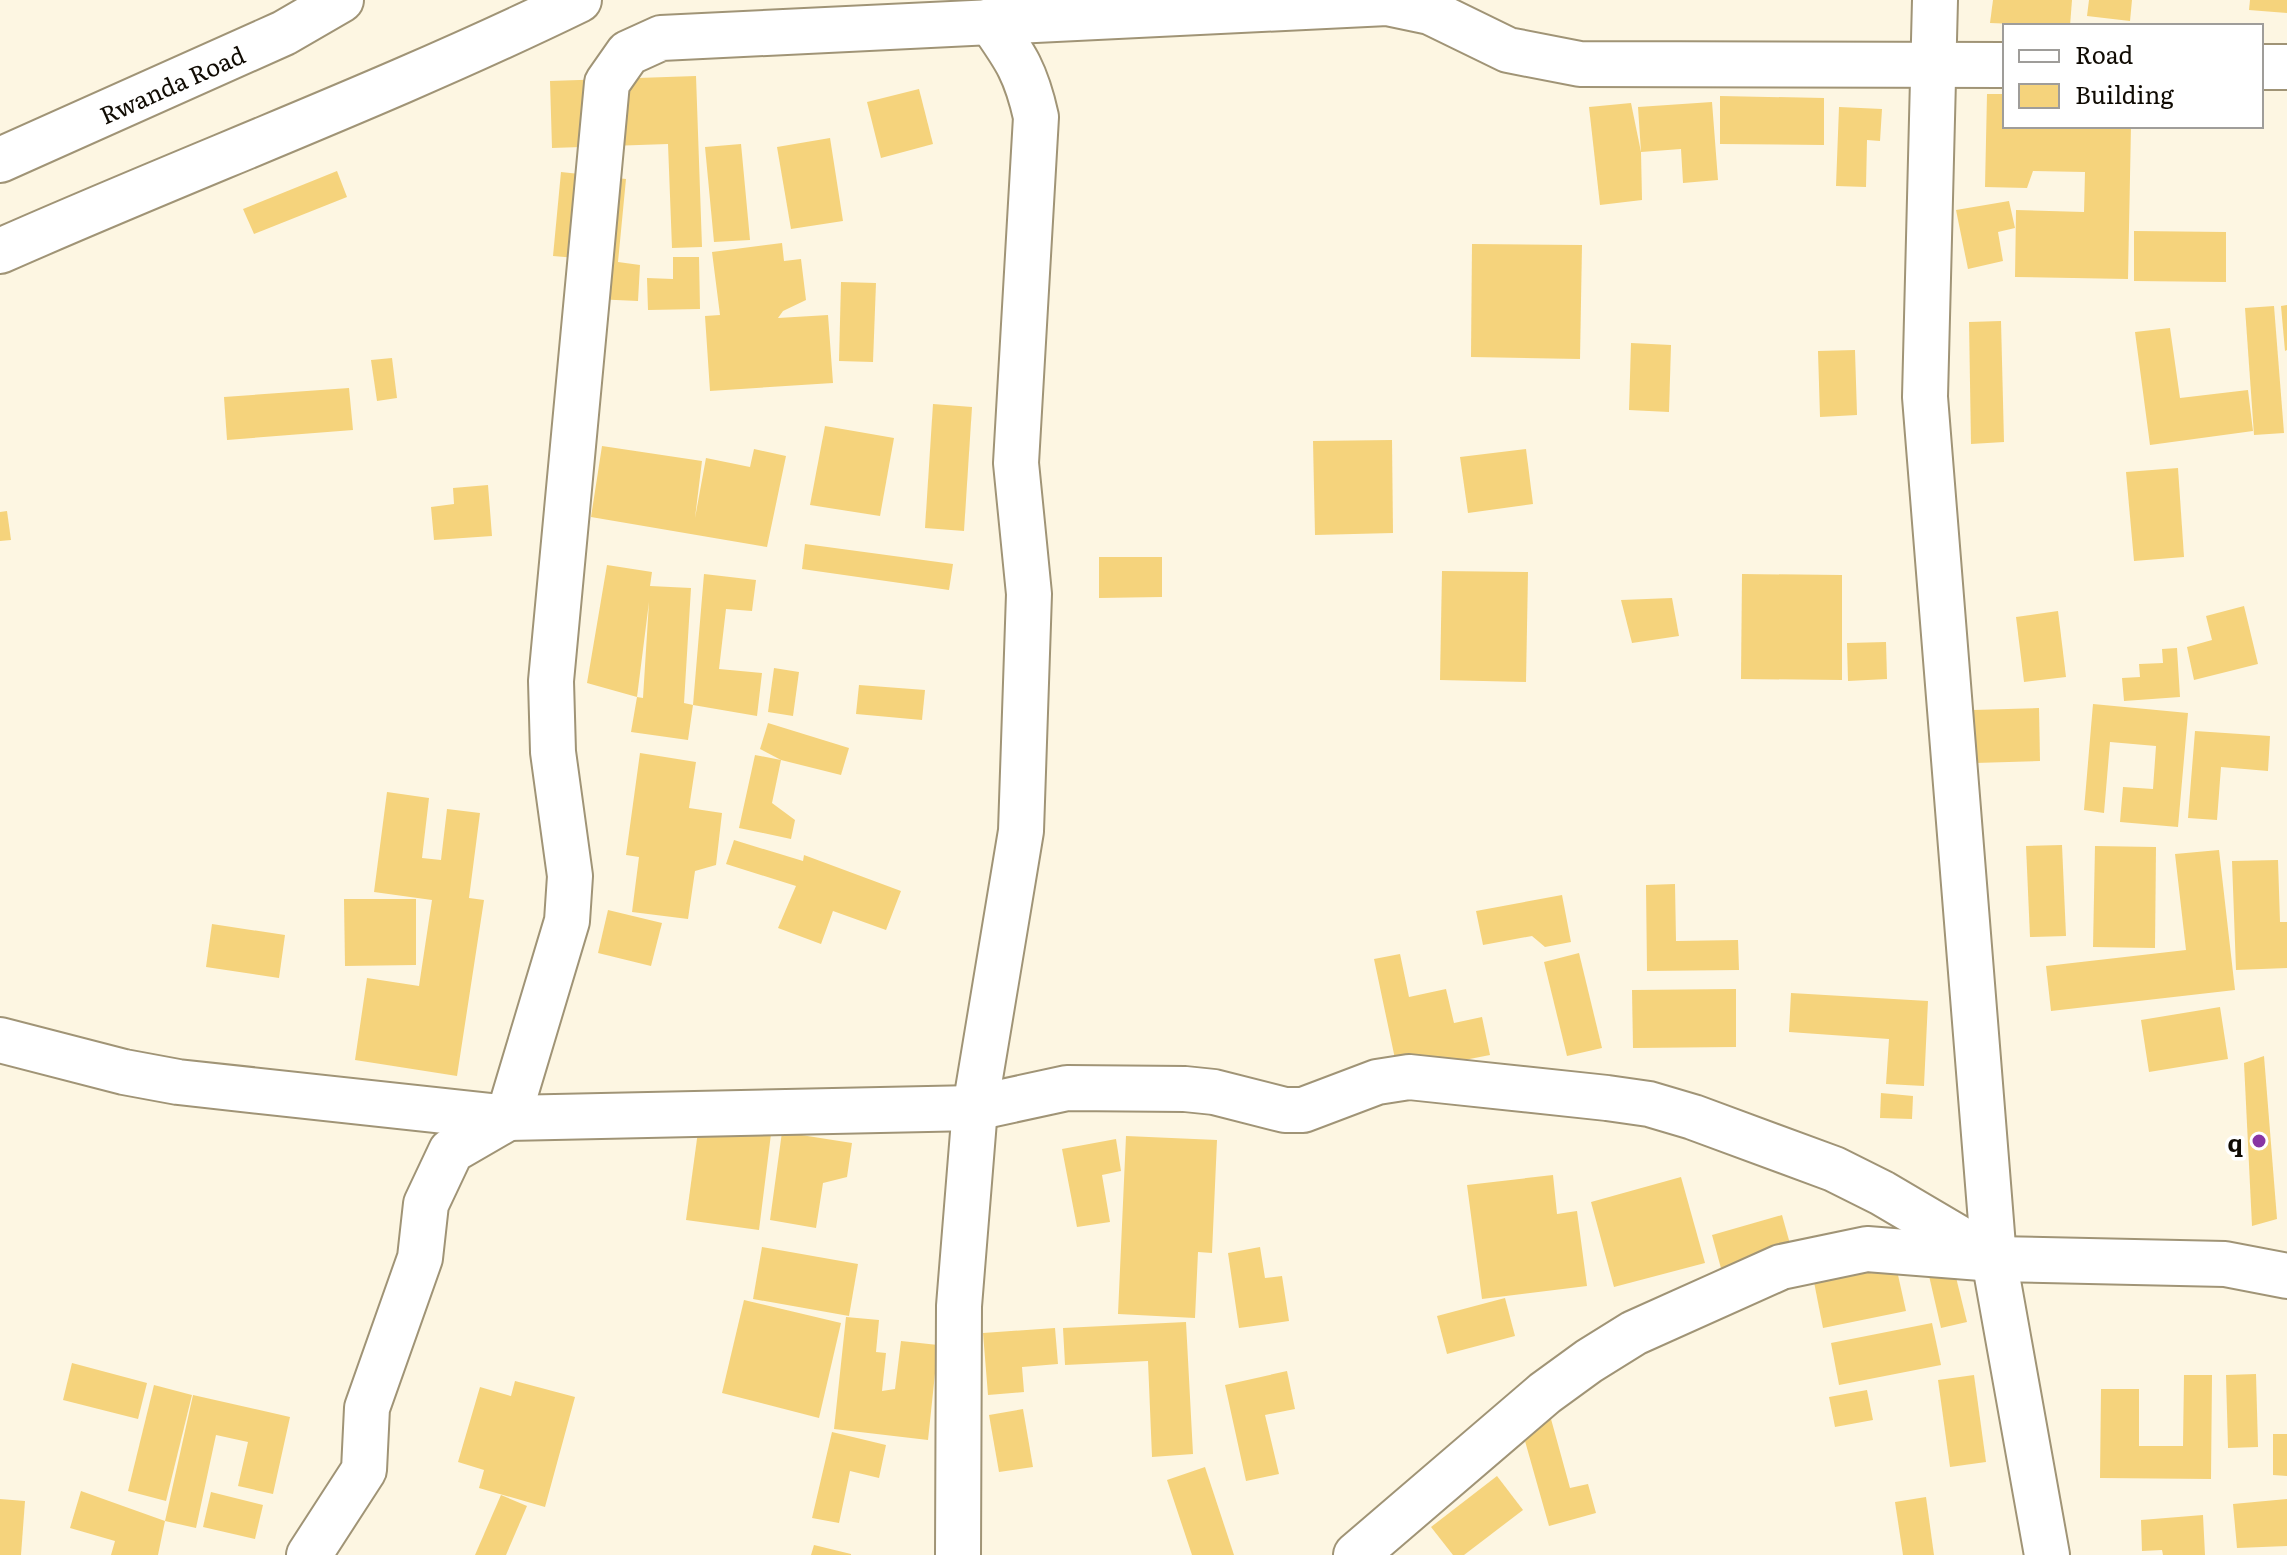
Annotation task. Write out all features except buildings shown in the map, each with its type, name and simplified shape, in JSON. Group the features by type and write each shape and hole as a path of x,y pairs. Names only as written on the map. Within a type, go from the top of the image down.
{"main road":[{"name":"Rwanda Road","path":"0,160 284,33 341,0"},
{"path":"0,251 492,42 579,0"},
{"path":"1935,0 1925,397 1994,1259 2047,1555"},
{"path":"309,1555 364,1470 367,1408 420,1258 426,1204 451,1151 508,1118 567,921 570,876 553,752 551,681 607,83 628,53 661,38 1387,3 1430,12 1508,50 1580,64 2003,65"},
{"path":"958,1555 959,1306 975,1108 1021,831 1029,594 1016,463 1036,117 1029,83 990,21"},
{"path":"2263,67 2287,67"},
{"path":"0,1040 124,1072 178,1082 508,1118 975,1108 1067,1088 1185,1089 1214,1092 1285,1110 1303,1110 1377,1082 1409,1077 1621,1100 1649,1104 1693,1117 1834,1169 1882,1193 1994,1259"},
{"path":"1356,1555 1545,1393 1634,1333 1781,1267 1867,1249 1994,1259 2225,1264 2287,1276"}],"place":[{"name":"q","path":"2259,1141"}]}
